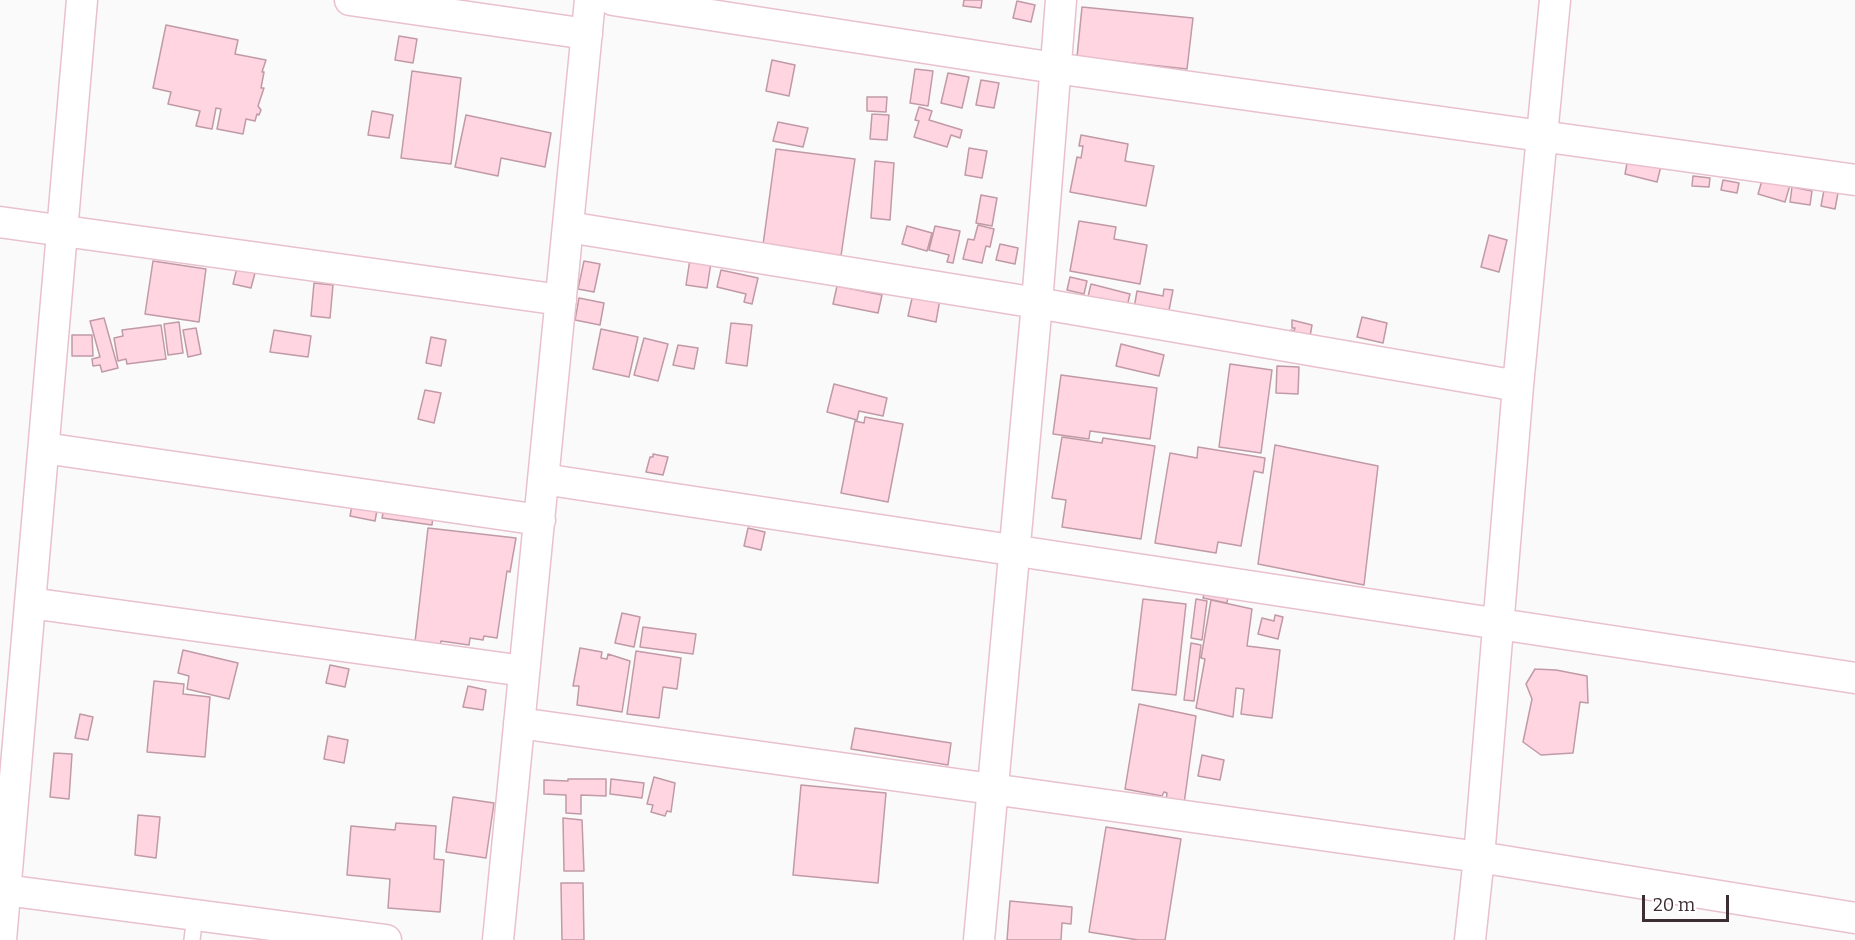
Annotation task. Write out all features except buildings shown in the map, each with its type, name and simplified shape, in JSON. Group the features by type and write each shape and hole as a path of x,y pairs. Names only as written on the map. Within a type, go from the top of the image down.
{"street":[{"path":"1,929 5,890 12,662 30,603 82,0"},
{"path":"350,0 587,34"},
{"path":"498,940 590,0"},
{"path":"613,0 1055,68 1855,180"},
{"path":"979,940 1037,303 1061,0"},
{"path":"1470,940 1479,857 1518,386 1555,0"},
{"path":"0,222 561,300"},
{"path":"568,227 1037,303 1518,386"},
{"path":"44,448 540,520"},
{"path":"543,479 1855,678"},
{"path":"30,603 524,671"},
{"path":"519,723 1479,857 1855,918"},
{"path":"5,890 194,928 386,940"}]}
